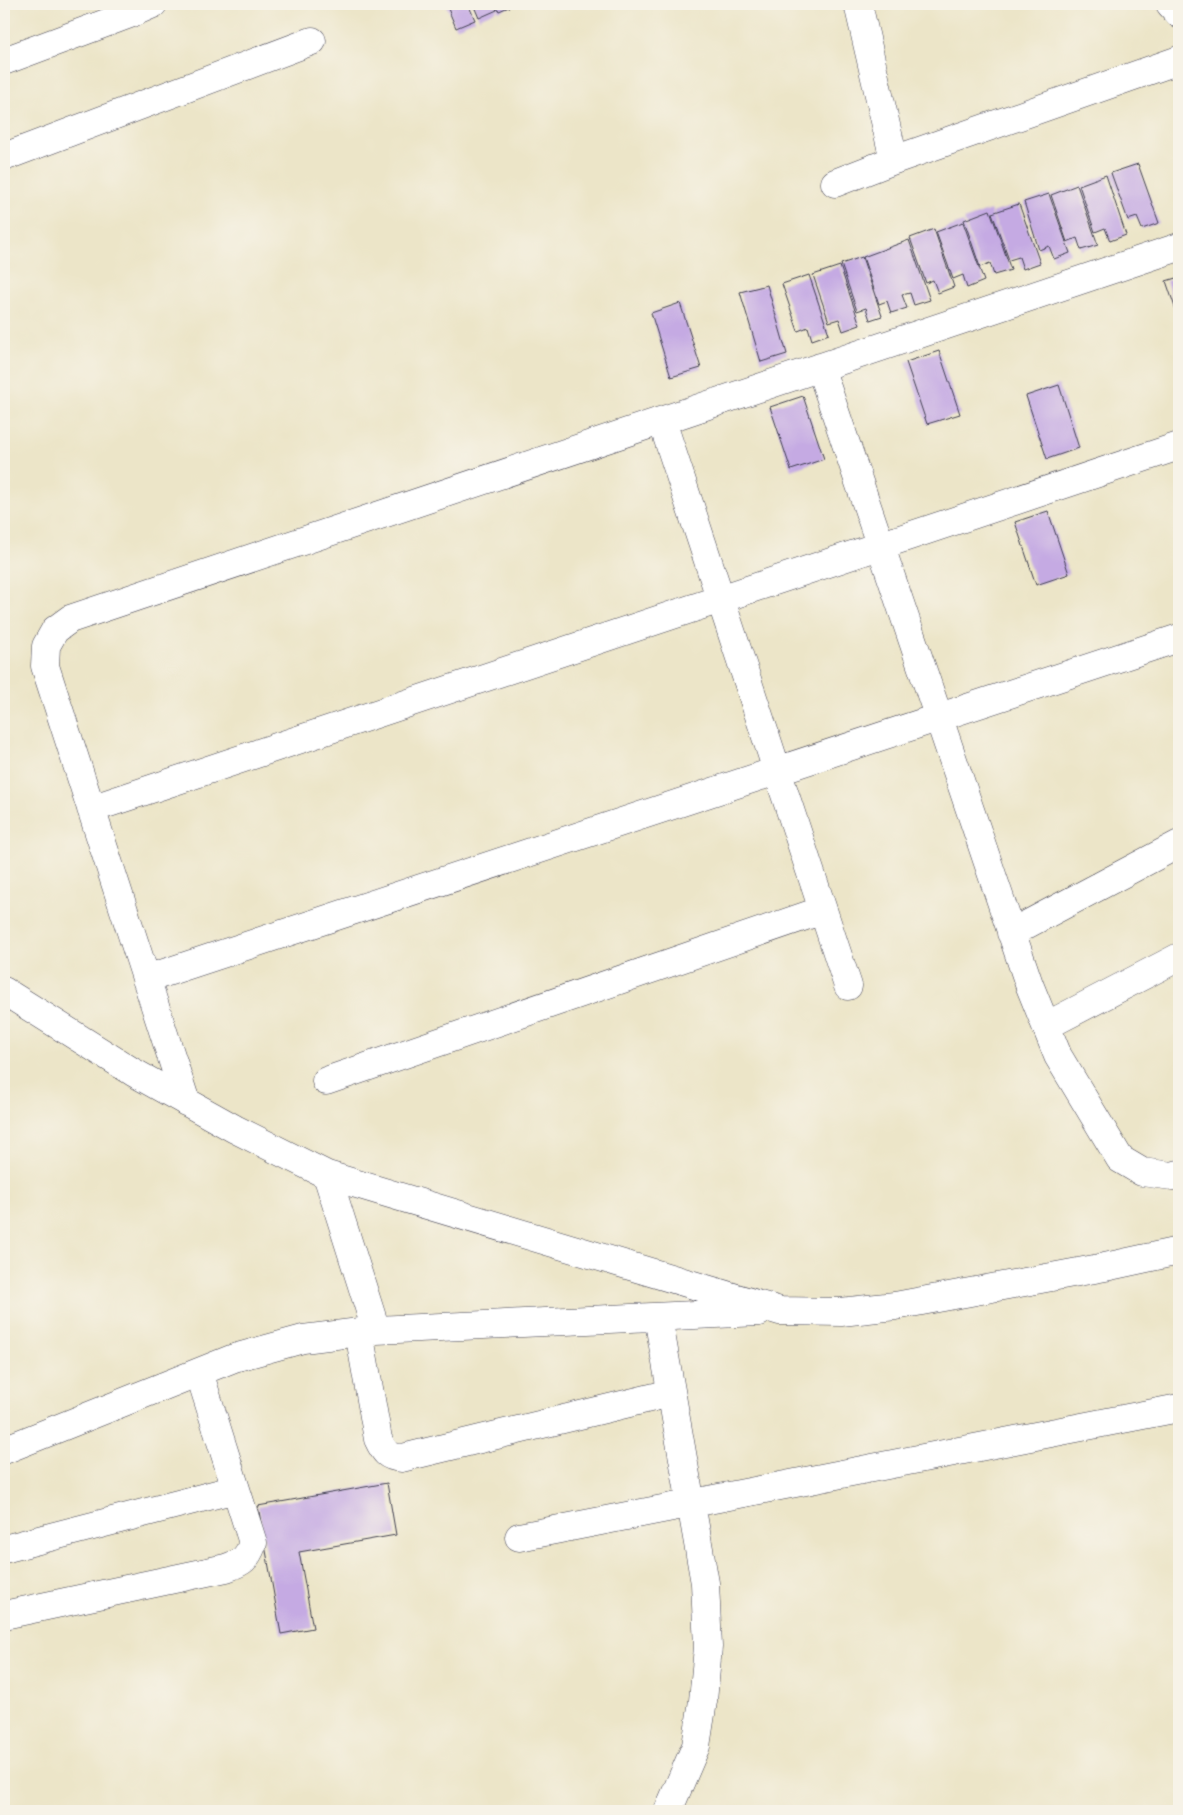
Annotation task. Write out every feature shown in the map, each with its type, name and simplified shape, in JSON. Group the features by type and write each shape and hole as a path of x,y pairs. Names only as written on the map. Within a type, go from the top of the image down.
{"street":[{"path":"4,61 153,4"},
{"path":"858,4 894,160"},
{"path":"1170,4 1179,14"},
{"path":"4,157 312,41"},
{"path":"835,183 894,160 1179,60"},
{"path":"186,1102 45,666 46,646 56,630 70,619 1179,247"},
{"path":"820,368 1028,984 1058,1056 1120,1160 1142,1172 1172,1176 1179,1174"},
{"path":"662,420 848,986"},
{"path":"91,809 1179,446"},
{"path":"146,979 1179,638"},
{"path":"1011,933 1179,844"},
{"path":"326,1081 823,910"},
{"path":"1046,1026 1179,957"},
{"path":"4,991 133,1072 235,1129 327,1175 780,1311"},
{"path":"327,1175 368,1331 378,1439 384,1451 392,1458 402,1458 671,1393"},
{"path":"4,1450 234,1358 303,1339 368,1331 780,1311 841,1312 895,1306 1096,1269 1179,1251"},
{"path":"658,1317 705,1583 708,1647 703,1701 696,1746 668,1811"},
{"path":"4,1615 226,1568 238,1564 248,1556 253,1543 199,1372"},
{"path":"519,1538 1179,1408"},
{"path":"4,1549 236,1489"}],"building":[{"path":"446,4 468,4 475,20 456,28"},
{"path":"473,4 494,4 497,10 479,18"},
{"path":"495,4 516,4 499,11"},
{"path":"1138,164 1159,223 1142,229 1137,217 1128,220 1111,173"},
{"path":"1106,175 1126,235 1110,241 1105,228 1095,232 1079,185"},
{"path":"1077,185 1098,245 1081,250 1077,238 1067,242 1051,195"},
{"path":"1049,194 1070,253 1054,259 1049,246 1039,250 1024,202"},
{"path":"1019,204 1040,263 1023,269 1019,257 1009,260 992,213"},
{"path":"990,210 1011,270 994,275 990,263 980,267 964,220"},
{"path":"963,222 984,281 967,288 963,275 953,279 936,232"},
{"path":"934,229 954,287 938,293 933,280 926,283 910,238"},
{"path":"909,240 930,300 914,305 910,293 902,295 907,308 891,313 887,301 879,304 863,257"},
{"path":"862,257 882,316 870,320 866,308 857,311 841,264"},
{"path":"840,266 860,325 843,331 839,319 829,322 813,275"},
{"path":"809,275 829,334 812,340 808,327 798,331 782,284"},
{"path":"1179,277 1179,319 1166,281"},
{"path":"767,285 787,354 761,362 740,292"},
{"path":"680,303 701,368 671,377 651,313"},
{"path":"939,351 960,414 927,424 906,362"},
{"path":"1059,385 1079,448 1047,459 1026,396"},
{"path":"803,396 824,459 791,470 770,407"},
{"path":"1048,511 1069,574 1036,585 1015,522"},
{"path":"387,1483 396,1535 299,1552 313,1628 281,1634 258,1506"}]}
